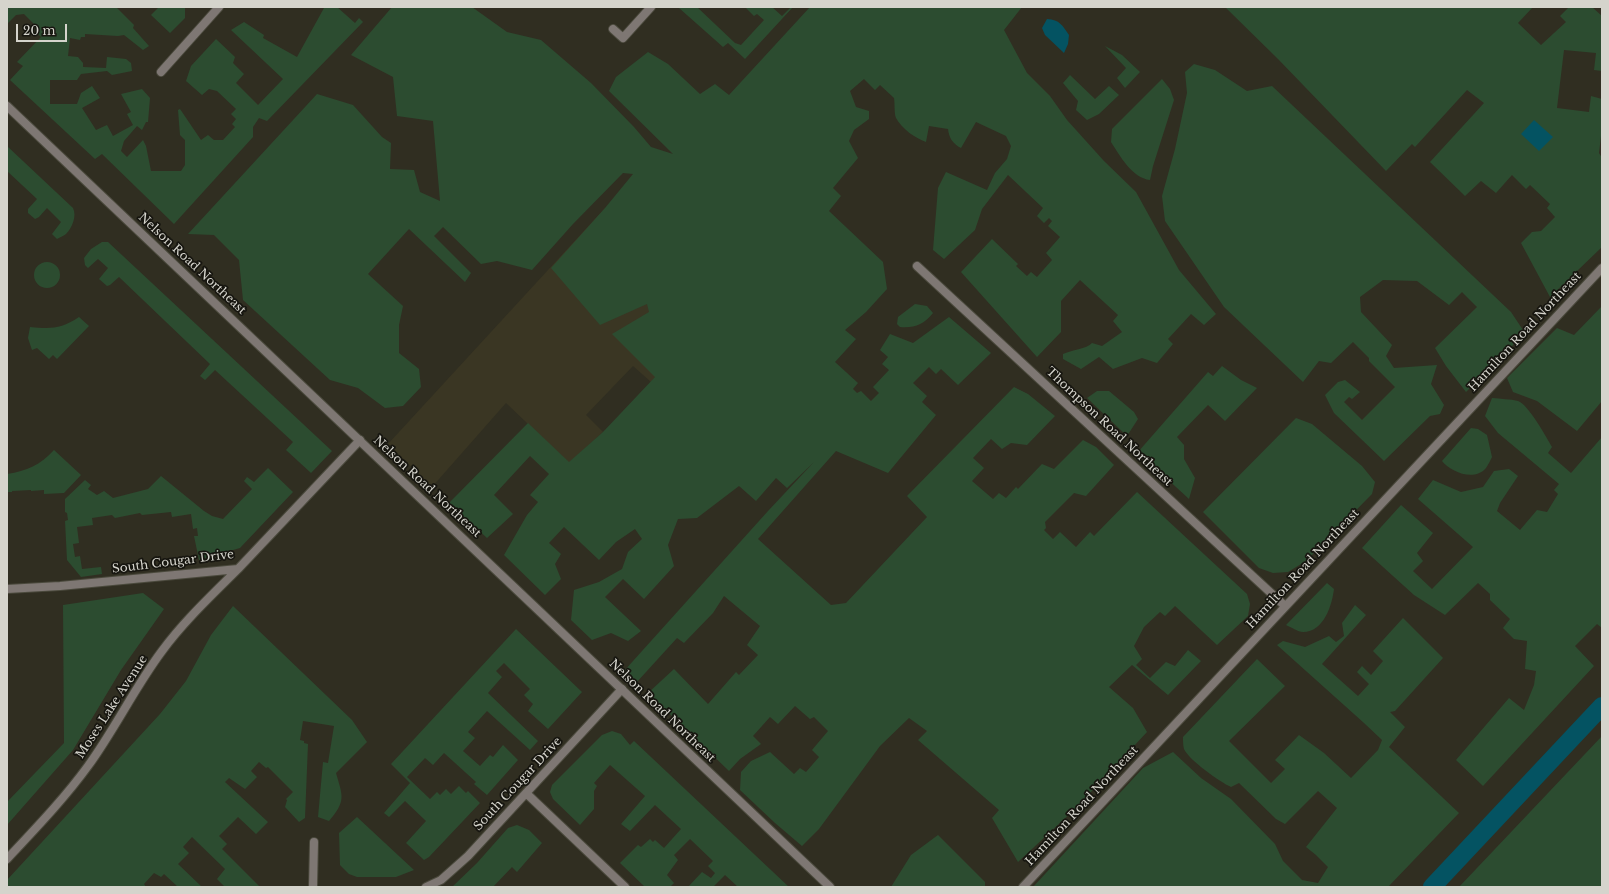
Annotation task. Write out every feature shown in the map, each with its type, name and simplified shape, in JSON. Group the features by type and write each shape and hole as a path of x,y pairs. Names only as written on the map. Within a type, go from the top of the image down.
{"street":[{"path":"161,72 219,7"},
{"path":"613,29 623,38 651,7"},
{"name":"Nelson Road Northeast","path":"7,106 830,887"},
{"name":"Thompson Road Northeast","path":"917,266 1285,606"},
{"name":"Hamilton Road Northeast","path":"1023,887 1602,268"},
{"name":"South Cougar Drive","path":"7,589 60,586 238,568 360,440"},
{"name":"Moses Lake Avenue","path":"7,859 57,805 88,765 138,686 163,650 197,611 238,568"},
{"name":"South Cougar Drive","path":"426,887 441,880 468,856 622,689"},
{"path":"526,793 625,887"},
{"path":"313,887 314,842"}],"shaded area":[{"path":"605,208 716,312 651,382 633,366 586,415 603,432 569,463 506,403 432,487 388,444"}],"green space":[{"path":"7,7 116,7 134,25 133,28 149,46 143,50 124,35 85,34 85,37 81,37 80,40 70,38 68,56 78,57 83,63 83,67 106,68 107,57 126,59 131,63 132,71 112,75 107,71 81,74 77,80 50,80 50,104 77,104 81,93 92,86 100,98 82,108 96,130 107,125 113,136 133,125 127,114 131,112 121,94 142,89 150,98 148,122 146,122 142,130 137,126 124,141 121,151 127,157 143,140 146,146 151,171 181,171 185,165 185,140 180,135 178,110 180,109 201,140 208,135 214,140 223,140 235,127 232,124 236,119 231,114 236,109 217,91 209,89 202,95 186,81 191,66 216,39 235,57 233,63 244,74 236,83 258,105 283,79 231,30 244,22 264,35 263,38 297,57 324,8 322,7 337,7 355,23 359,18 363,22 267,121 259,118 253,127 253,137 174,224 102,154 95,159 10,80 23,66 17,62 41,37 35,31 37,27 24,14 16,15 7,24"},
{"path":"159,7 185,7 185,18 170,33 151,15"},
{"path":"392,7 472,7 507,32 541,40 591,83 634,127 651,147 673,154 609,91 616,77 648,52 668,64 700,94 715,84 729,95 810,7 1022,7 1004,30 1027,73 1050,96 1067,120 1104,161 1136,192 1179,270 1216,314 1204,325 1191,314 1168,339 1173,344 1157,363 1142,358 1113,369 1099,357 1081,369 1063,359 1063,354 1086,347 1092,343 1102,346 1122,332 1113,321 1118,315 1080,280 1061,301 1061,332 1037,357 961,272 992,239 1018,264 1016,266 1027,276 1031,272 1037,277 1052,260 1046,253 1060,237 1048,226 1052,221 1049,218 1044,223 1037,216 1043,208 1008,175 982,209 975,230 944,259 933,250 938,188 946,172 987,190 995,173 1007,159 1011,146 1006,136 976,122 961,148 952,140 948,129 929,126 926,142 909,133 896,118 894,98 880,85 875,90 864,79 850,91 856,107 869,111 869,119 854,130 849,141 858,158 833,188 841,196 829,211 883,262 887,289 866,312 845,330 856,339 835,362 858,383 853,389 857,393 861,391 871,401 879,393 873,387 889,370 882,364 888,357 880,350 890,334 913,343 949,317 991,353 958,385 941,369 936,374 929,367 913,383 927,396 922,402 936,415 888,473 836,451 758,539 831,605 846,603 927,517 907,496 1014,387 1028,394 1055,416 1027,445 1011,443 1002,449 991,439 973,458 984,468 972,481 993,499 999,493 1006,498 1016,487 1018,489 1042,464 1054,469 1083,440 1096,447 1114,465 1086,496 1074,493 1045,522 1046,528 1044,530 1053,539 1060,532 1076,547 1090,532 1094,536 1137,492 1247,594 1250,604 1248,616 1217,645 1175,606 1165,616 1160,612 1144,627 1134,646 1142,659 1136,665 1150,678 1166,662 1175,666 1188,650 1201,661 1168,695 1132,665 1109,687 1133,708 1147,732 1076,808 1018,862 992,818 999,810 918,740 927,731 909,718 880,746 819,829 802,846 775,823 740,790 741,772 751,761 770,752 794,774 800,768 806,772 819,757 812,750 828,731 814,717 810,719 795,706 778,724 770,717 753,736 761,744 740,759 729,771 648,693 674,669 708,704 736,672 739,675 758,655 747,645 760,626 724,596 713,613 684,643 677,638 636,683 624,671 814,462 787,488 776,478 756,501 739,486 697,518 678,519 668,545 674,566 644,599 623,579 605,597 641,631 628,641 611,633 592,640 571,620 574,590 599,582 622,569 628,552 642,539 635,529 616,542 599,560 564,527 549,543 561,554 555,564 561,579 545,595 504,555 527,515 538,502 530,495 549,474 530,456 494,495 513,514 487,538 449,503 528,423 569,462 603,432 655,377 612,334 649,312 647,304 600,325 551,268 605,208 633,174 623,173 573,224 532,270 497,261 481,264 443,227 434,236 471,273 465,282 409,229 368,274 403,306 399,325 399,353 419,369 421,387 403,406 385,408 358,388 330,380 243,300 239,260 214,235 188,234 317,94 353,105 382,137 391,143 390,169 414,170 420,192 440,201 433,121 397,116 393,77 351,55"},
{"path":"697,7 735,43 741,45 764,20 757,14 754,16 745,7 772,7 782,16 791,7 793,7 745,59 728,43 723,47 679,8"},
{"path":"1225,7 1533,7 1518,23 1541,45 1566,22 1560,16 1569,7 1592,7 1602,16 1602,71 1594,70 1596,53 1564,50 1557,108 1589,112 1591,96 1602,99 1602,128 1599,153 1602,158 1602,247 1550,297 1521,243 1532,232 1541,231 1555,217 1547,208 1550,204 1530,185 1526,189 1512,175 1496,193 1481,181 1465,196 1430,162 1484,103 1467,90 1415,147 1412,144 1386,171 1278,59"},
{"path":"1105,46 1122,55 1140,72 1125,88 1117,78 1126,68"},
{"path":"1194,64 1215,70 1247,91 1272,86 1511,312 1523,330 1517,341 1466,392 1446,366 1435,348 1477,307 1462,292 1449,305 1417,281 1383,280 1360,297 1361,312 1392,345 1386,356 1394,368 1437,365 1431,384 1444,405 1440,414 1430,416 1384,461 1334,413 1325,395 1338,382 1345,380 1360,392 1352,399 1349,397 1344,402 1362,420 1395,387 1369,361 1369,358 1353,342 1331,363 1319,361 1303,382 1224,307 1165,221 1162,196 1175,149 1187,93 1185,72"},
{"path":"1070,75 1095,99 1109,86 1119,95 1099,114 1087,120 1076,110 1078,101 1063,83"},
{"path":"1162,79 1170,89 1174,100 1150,180 1138,175 1127,166 1111,142 1112,129"},
{"path":"7,146 73,208 73,222 65,235 57,239 52,234 61,222 47,208 39,217 35,219 28,213 28,209 37,199 7,171"},
{"path":"102,242 108,242 332,451 311,473 286,450 293,442 215,370 205,380 200,376 210,364 119,277 107,286 99,279 108,268 98,259 88,268 85,265 84,258 91,249"},
{"path":"47,262 56,266 60,275 56,284 47,288 38,284 34,275 38,266"},
{"path":"915,304 927,306 933,313 918,325 900,327 897,324 898,317"},
{"path":"1602,306 1602,401 1577,431 1537,401 1513,392 1507,378 1557,328 1574,335"},
{"path":"79,317 89,326 57,359 53,355 49,359 37,348 32,350 28,338 30,327 44,328 61,326"},
{"path":"1222,366 1241,380 1257,388 1225,421 1208,405 1177,437 1184,445 1184,459 1195,478 1189,499 1138,452 1208,372 1213,376"},
{"path":"1097,391 1109,391 1134,412 1138,419 1127,436 1087,398"},
{"path":"1492,398 1515,400 1522,403 1537,422 1552,447 1548,453 1571,473 1602,437 1602,628 1597,624 1575,646 1594,666 1483,786 1456,760 1509,698 1524,710 1534,685 1536,671 1525,669 1527,641 1514,639 1503,628 1510,619 1490,600 1490,594 1478,583 1445,615 1414,595 1362,548 1401,505 1433,533 1417,553 1423,561 1413,571 1432,589 1473,547 1418,499 1433,480 1461,492 1483,487 1494,471 1509,469 1518,476 1500,503 1497,511 1520,530 1537,510 1547,512 1558,494 1554,490 1559,484 1498,433 1485,416"},
{"path":"1296,418 1312,424 1362,466 1375,482 1372,494 1306,561 1288,572 1273,573 1259,568 1203,512"},
{"path":"1471,428 1478,429 1487,435 1492,457 1486,468 1481,472 1469,475 1451,469 1442,461"},
{"path":"54,450 81,475 64,493 44,494 44,490 7,492 7,474 21,471 33,466 44,460"},
{"path":"268,468 293,492 240,548 199,560 194,536 198,536 197,528 193,529 191,514 172,517 171,512 142,515 140,513 115,518 112,515 92,518 93,525 77,527 79,543 73,544 75,557 80,556 82,569 101,567 102,574 81,577 67,560 65,521 68,520 67,513 65,512 65,499 85,480 91,485 88,489 97,495 104,491 113,498 148,489 161,476 204,511 212,516 223,519 252,489 244,481 247,477 254,482"},
{"path":"1327,583 1334,589 1329,610 1322,623 1310,631 1303,632 1286,625"},
{"path":"143,593 164,609 121,670 73,750 7,825 7,802 64,743 63,605"},
{"path":"1355,605 1366,615 1322,664 1358,696 1369,684 1357,672 1362,666 1371,675 1383,661 1373,651 1403,618 1443,658 1395,711 1390,712 1405,727 1389,747 1459,813 1388,887 1033,887 1143,768 1173,752 1201,778 1231,799 1275,844 1283,861 1302,880 1318,883 1328,867 1306,847 1337,808 1318,791 1285,824 1276,819 1239,783 1231,787 1198,765 1184,749 1183,737 1257,659 1285,686 1229,741 1271,783 1285,769 1275,760 1299,735 1324,753 1351,778 1378,750 1382,740 1277,645 1283,641 1305,647 1329,636 1336,642 1344,636 1342,623"},
{"path":"233,606 352,720 367,742 336,773 342,798 341,803 329,821 318,817 323,762 328,763 334,726 303,721 300,740 308,744 305,818 299,822 285,807 286,799 293,792 268,767 266,768 259,762 251,771 257,777 245,789 229,778 225,782 268,822 256,834 238,817 219,836 227,844 222,849 259,886 225,887 217,879 225,869 192,837 183,847 189,853 178,864 202,887 178,887 164,874 161,877 154,873 144,884 146,887 7,887 7,880 160,714 186,681 211,635"},
{"path":"516,629 582,692 548,729 528,711 533,704 524,695 530,689 504,663 496,671 502,677 488,693 538,741 530,750 487,711 468,732 475,738 463,751 480,766 490,755 493,757 503,745 518,760 487,795 474,784 476,782 444,753 433,765 425,758 407,777 430,799 437,792 440,795 446,789 451,794 459,786 466,793 468,791 480,803 429,857 424,860 406,843 426,821 405,801 389,817 384,813 410,783 391,764"},
{"path":"612,731 621,734 630,745 634,741 789,887 738,887 725,875 713,887 688,887 702,872 711,878 715,873 708,866 713,861 690,839 674,855 678,860 667,875 674,883 670,887 645,887 620,863 638,845 641,847 650,839 653,842 655,840 664,848 681,829 655,805 630,831 621,824 645,796 610,765 594,783 597,786 594,791 594,809 580,825 553,799 550,792 552,785 602,735"},
{"path":"1602,736 1602,887 1459,887"},
{"path":"357,817 414,870 396,877 357,877 349,874 340,865 339,833"},
{"path":"517,825 529,830 542,843 517,872 512,867 493,887 452,887 477,863 508,828"},
{"path":"938,835 985,882 985,887 891,887 911,855"}],"water":[{"path":"1047,19 1060,24 1069,35 1068,44 1064,53 1045,35 1042,28"},
{"path":"1534,120 1553,137 1539,151 1521,134"}],"waterway":[{"path":"1432,887 1602,706"}]}
